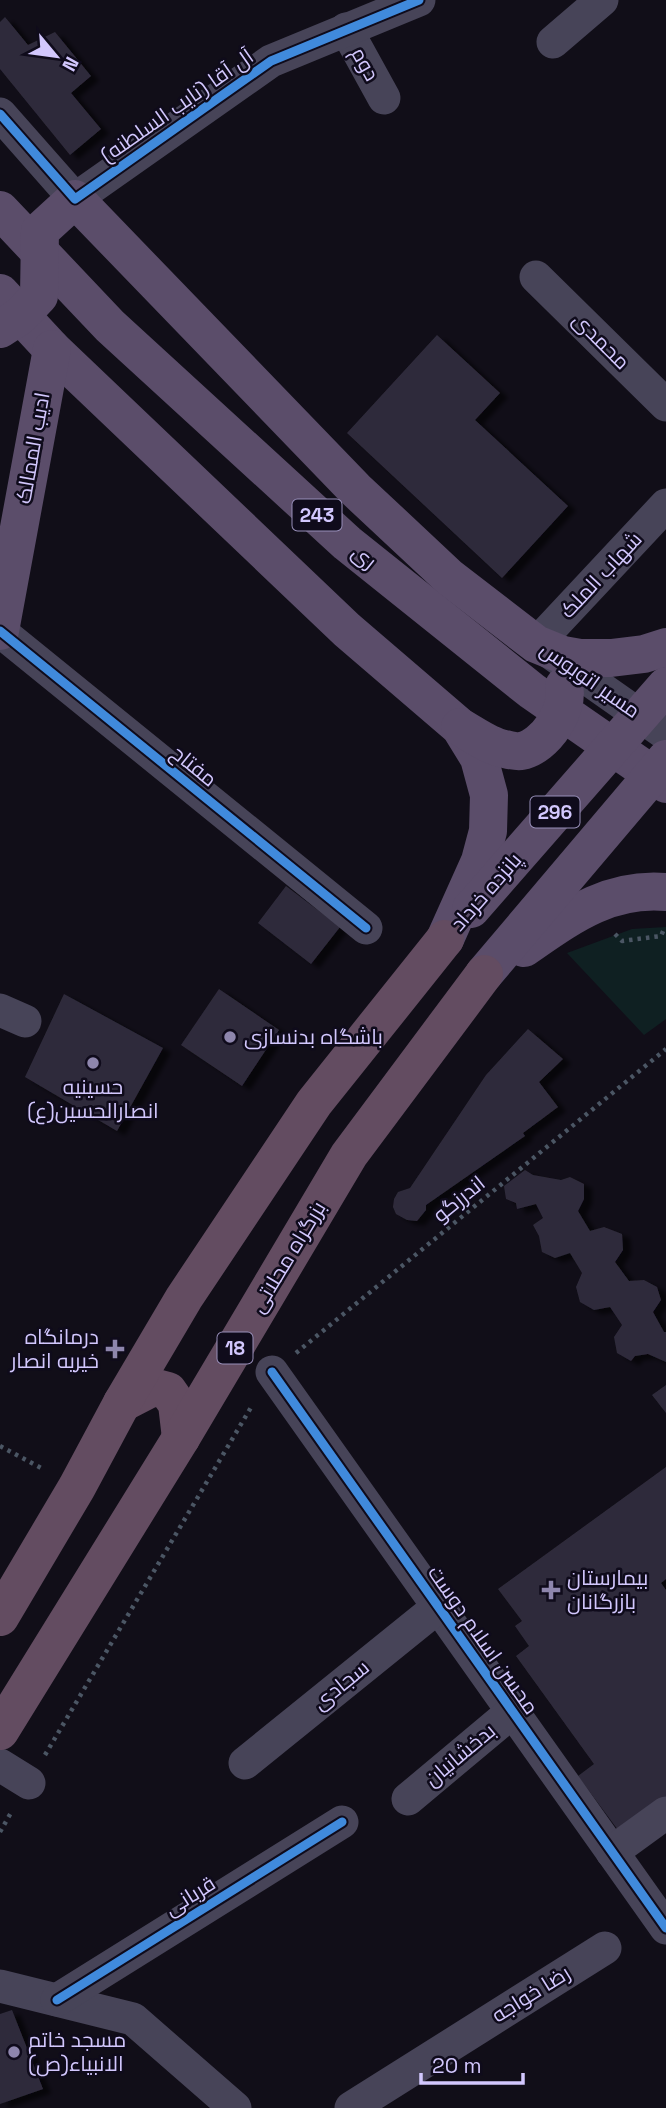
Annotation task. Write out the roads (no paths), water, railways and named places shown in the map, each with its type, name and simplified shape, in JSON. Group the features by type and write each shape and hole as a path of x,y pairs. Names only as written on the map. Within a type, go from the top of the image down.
{"highway":[{"path":"0,1617 184,1298 314,1103 444,939"},
{"name":"بزرگراه محلاتی","path":"0,1731 181,1438 349,1155 484,974"},
{"path":"122,1403 153,1387 168,1391 177,1404 181,1438"}],"main road":[{"path":"75,199 355,489 449,577 525,636 562,674 566,692 557,722 538,743 521,751 502,749 460,727 347,630 52,349 7,312 39,296 40,231 75,199"},
{"name":"ری","path":"0,210 110,326 347,543 533,691 666,784"},
{"name":"ادیب الممالک","path":"1,617 52,349"},
{"path":"525,636 563,655 580,658 644,654 666,647"},
{"name":"پانزده خرداد","path":"444,939 666,687"},
{"path":"444,939 480,861 488,831 489,795 479,758 460,727"},
{"name":"296","path":"484,974 666,759"},
{"path":"484,974 598,902 629,892 666,892"}],"street":[{"name":"آل آقا (نایب السلطنه)","path":"75,199 271,61 419,0"},
{"path":"553,42 602,0"},
{"name":"دوم","path":"346,29 384,99"},
{"path":"0,116 75,199"},
{"name":"محمدی","path":"536,277 666,405"},
{"name":"شهاب الملک","path":"525,636 666,505"},
{"name":"مفتاح","path":"1,617 366,928"},
{"name":"مسیر اتوبوس","path":"525,636 666,734"},
{"name":"محسن اسلام دوست","path":"272,1372 666,1928"},
{"name":"سجادی","path":"244,1763 438,1607"},
{"name":"بدخشانیان","path":"408,1799 512,1712"},
{"path":"0,1765 29,1783"},
{"path":"612,1852 666,1814"},
{"name":"قربانی","path":"57,2000 342,1822"},
{"name":"رضا خواجه","path":"351,2108 605,1948"},
{"path":"0,1986 133,2019 235,2108"}],"place":[{"name":"باشگاه بدنسازی","path":"230,1037"},
{"name":"حسینیه انصارالحسین(ع)","path":"93,1063"},
{"name":"درمانگاه خیریه انصار","path":"115,1349"},
{"name":"بیمارستان بازرگانان","path":"551,1590"},
{"name":"مسجد خاتم الانبیاء(ص)","path":"14,2052"}]}
